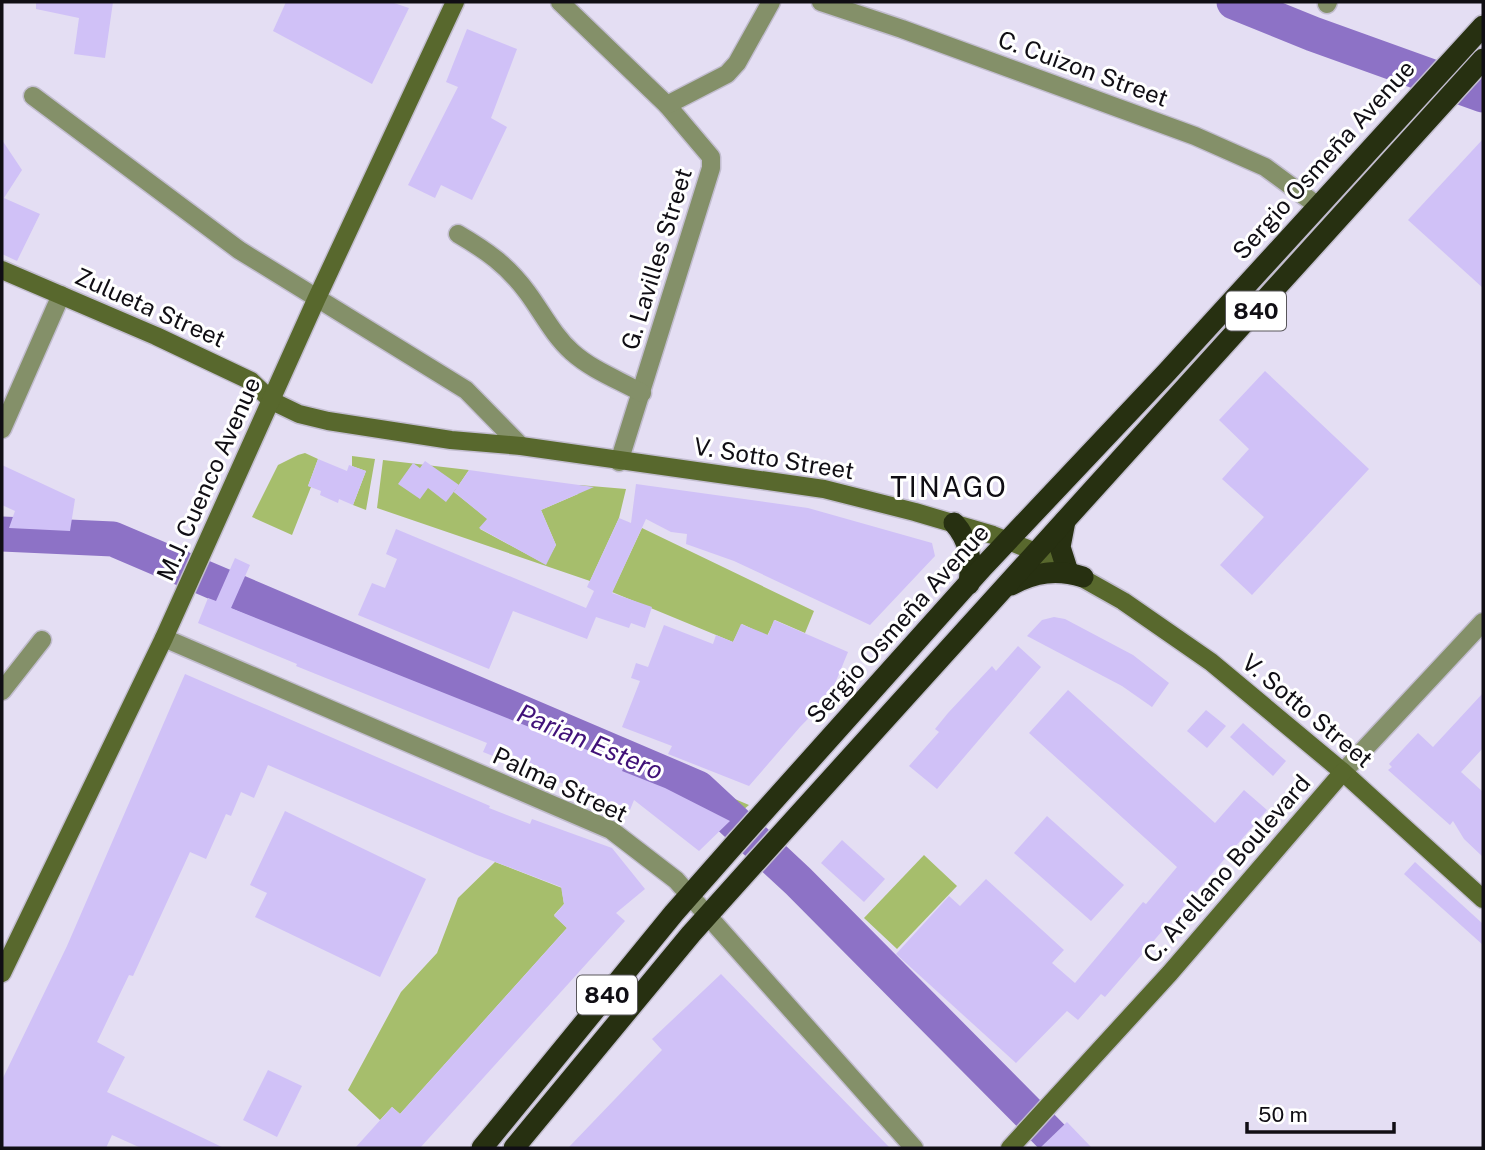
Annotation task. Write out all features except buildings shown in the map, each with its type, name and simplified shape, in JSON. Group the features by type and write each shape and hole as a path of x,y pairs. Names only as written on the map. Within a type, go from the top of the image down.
{"highway":[{"name":"Sergio Osmeña Avenue","path":"482,1148 734,845 1008,540 1167,372 1483,26"},
{"name":"Sergio Osmeña Avenue","path":"514,1148 753,865 1481,61"},
{"path":"1003,589 1041,573 1075,573 1060,547 1065,521"},
{"path":"954,523 968,546 971,566 969,584"}],"street":[{"name":"M.J. Cuenco Avenue","path":"3,967 164,638 316,300 455,2"},
{"name":"G. Lavilles Street","path":"560,2 667,105 711,157 711,168 619,461"},
{"path":"667,105 727,74 737,63 771,2"},
{"name":"C. Cuizon Street","path":"821,2 1195,136 1265,167 1318,206"},
{"path":"33,96 239,250 316,300 466,390 521,446"},
{"path":"458,234 492,254 515,278 556,336 570,351 642,393"},
{"name":"Zulueta Street","path":"2,270 251,381 272,401"},
{"path":"2,429 61,295"},
{"name":"V. Sotto Street","path":"272,401 299,414 328,421 824,489 1008,540 1075,573 1157,624 1211,662 1343,772 1483,899"},
{"name":"C. Arellano Boulevard","path":"1010,1148 1170,973 1343,772 1483,622"},
{"name":"Palma Street","path":"164,638 611,830 676,880 914,1148"},
{"path":"2,691 42,640"}],"green space":[{"path":"305,453 318,459 308,486 311,487 292,535 252,517 278,465"},
{"path":"352,456 375,459 366,510 353,505 366,471 352,466"},
{"path":"383,460 469,470 454,492 488,519 480,529 545,564 556,545 541,510 578,494 579,485 626,489 619,518 590,581 377,508"},
{"path":"642,528 814,611 805,633 775,620 767,636 742,624 733,642 612,592"},
{"path":"219,580 749,805 730,821 665,788 622,771 624,765 208,598"},
{"path":"924,855 957,886 897,949 864,918"},
{"path":"495,862 567,890 562,891 564,904 554,915 567,928 400,1114 392,1107 380,1120 348,1090 401,992 437,953 458,898"}],"waterway":[{"path":"1234,2 1313,34 1483,95"},
{"name":"Parian Estero","path":"2,534 113,539 698,788 798,881 1063,1148"}],"district":[{"name":"TINAGO","path":"949,487"}]}
